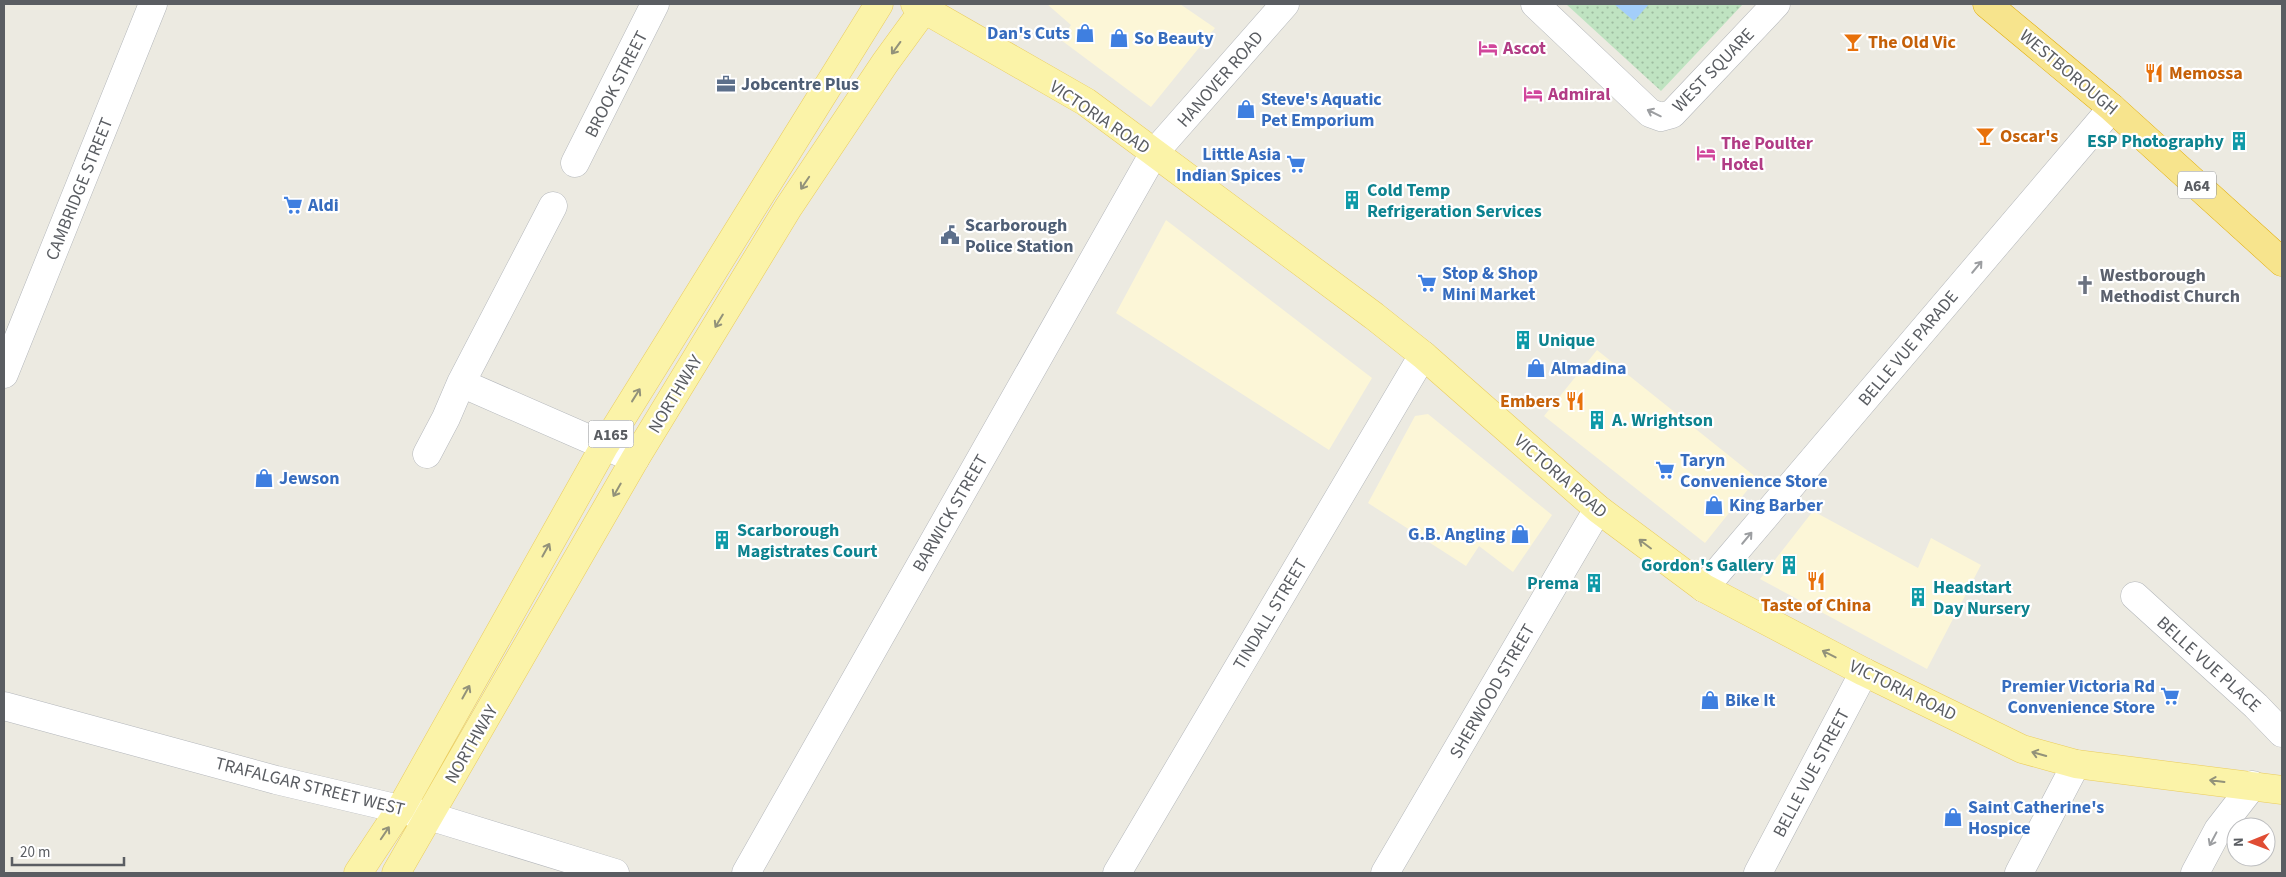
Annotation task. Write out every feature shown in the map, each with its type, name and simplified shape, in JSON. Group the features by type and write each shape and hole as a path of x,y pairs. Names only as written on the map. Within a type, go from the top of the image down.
{"highway":[{"name":"WESTBOROUGH","path":"1987,4 2112,108 2282,262"}],"main road":[{"name":"NORTHWAY","path":"358,873 401,808 605,445 879,4"},
{"name":"NORTHWAY","path":"396,873 636,459 788,208 922,5"},
{"name":"VICTORIA ROAD","path":"922,5 1086,102 1374,316 1423,355 1598,509 1704,588 1864,672 2022,749 2076,764 2282,790"}],"street":[{"name":"CAMBRIDGE STREET","path":"4,374 153,4"},
{"name":"BROOK STREET","path":"576,164 655,4"},
{"name":"HANOVER ROAD","path":"1154,153 1285,4"},
{"name":"WEST SQUARE","path":"1535,4 1650,113 1661,117 1672,114 1776,4"},
{"name":"BELLE VUE PARADE","path":"1704,588 2112,108"},
{"name":"BARWICK STREET","path":"746,873 1154,153"},
{"path":"427,454 446,418 461,383 552,206"},
{"name":"TINDALL STREET","path":"1117,873 1423,355"},
{"path":"461,383 636,459"},
{"name":"SHERWOOD STREET","path":"1386,873 1598,509"},
{"name":"BELLE VUE PLACE","path":"2135,596 2256,706 2282,733"},
{"name":"BELLE VUE STREET","path":"1758,873 1864,672"},
{"name":"TRAFALGAR STREET WEST","path":"4,706 276,780 401,808 615,873"},
{"path":"2018,873 2076,764"},
{"path":"2195,873 2218,830 2252,785"}],"shaded area":[{"path":"1047,4 1180,4 1215,28 1151,107 1061,40 1071,25"},
{"path":"1166,220 1372,378 1329,450 1116,313"},
{"path":"1597,350 1757,478 1705,543 1544,416"},
{"path":"1428,414 1552,515 1513,572 1479,546 1466,566 1368,503 1415,416"},
{"path":"1813,511 1918,568 1931,538 1981,565 1927,669 1760,579"}],"green space":[{"path":"1566,4 1743,4 1661,91"}],"water":[{"path":"1614,4 1649,4 1634,21"}],"place":[{"name":"Dan's Cuts","path":"1085,33"},
{"name":"So Beauty","path":"1119,38"},
{"name":"The Old Vic","path":"1853,42"},
{"name":"Ascot","path":"1488,48"},
{"name":"Memossa","path":"2154,73"},
{"name":"Jobcentre Plus","path":"726,84"},
{"name":"Admiral","path":"1533,94"},
{"name":"Steve's Aquatic Pet Emporium","path":"1246,109"},
{"name":"Oscar's","path":"1985,136"},
{"name":"ESP Photography","path":"2239,141"},
{"name":"The Poulter Hotel","path":"1706,153"},
{"name":"Little Asia Indian Spices","path":"1296,164"},
{"name":"Cold Temp Refrigeration Services","path":"1352,200"},
{"name":"Aldi","path":"293,205"},
{"name":"Scarborough Police Station","path":"950,235"},
{"name":"Stop & Shop Mini Market","path":"1427,283"},
{"name":"Westborough Methodist Church","path":"2085,285"},
{"name":"Unique","path":"1523,340"},
{"name":"Almadina","path":"1536,368"},
{"name":"Embers","path":"1575,401"},
{"name":"A. Wrightson","path":"1597,420"},
{"name":"Taryn Convenience Store","path":"1665,470"},
{"name":"Jewson","path":"264,478"},
{"name":"King Barber","path":"1714,505"},
{"name":"G.B. Angling","path":"1520,534"},
{"name":"Scarborough Magistrates Court","path":"722,540"},
{"name":"Gordon's Gallery","path":"1789,565"},
{"name":"Taste of China","path":"1816,581"},
{"name":"Prema","path":"1594,583"},
{"name":"Headstart Day Nursery","path":"1918,597"},
{"name":"Premier Victoria Rd Convenience Store","path":"2170,696"},
{"name":"Bike It","path":"1710,700"},
{"name":"Saint Catherine's Hospice","path":"1953,817"}]}
